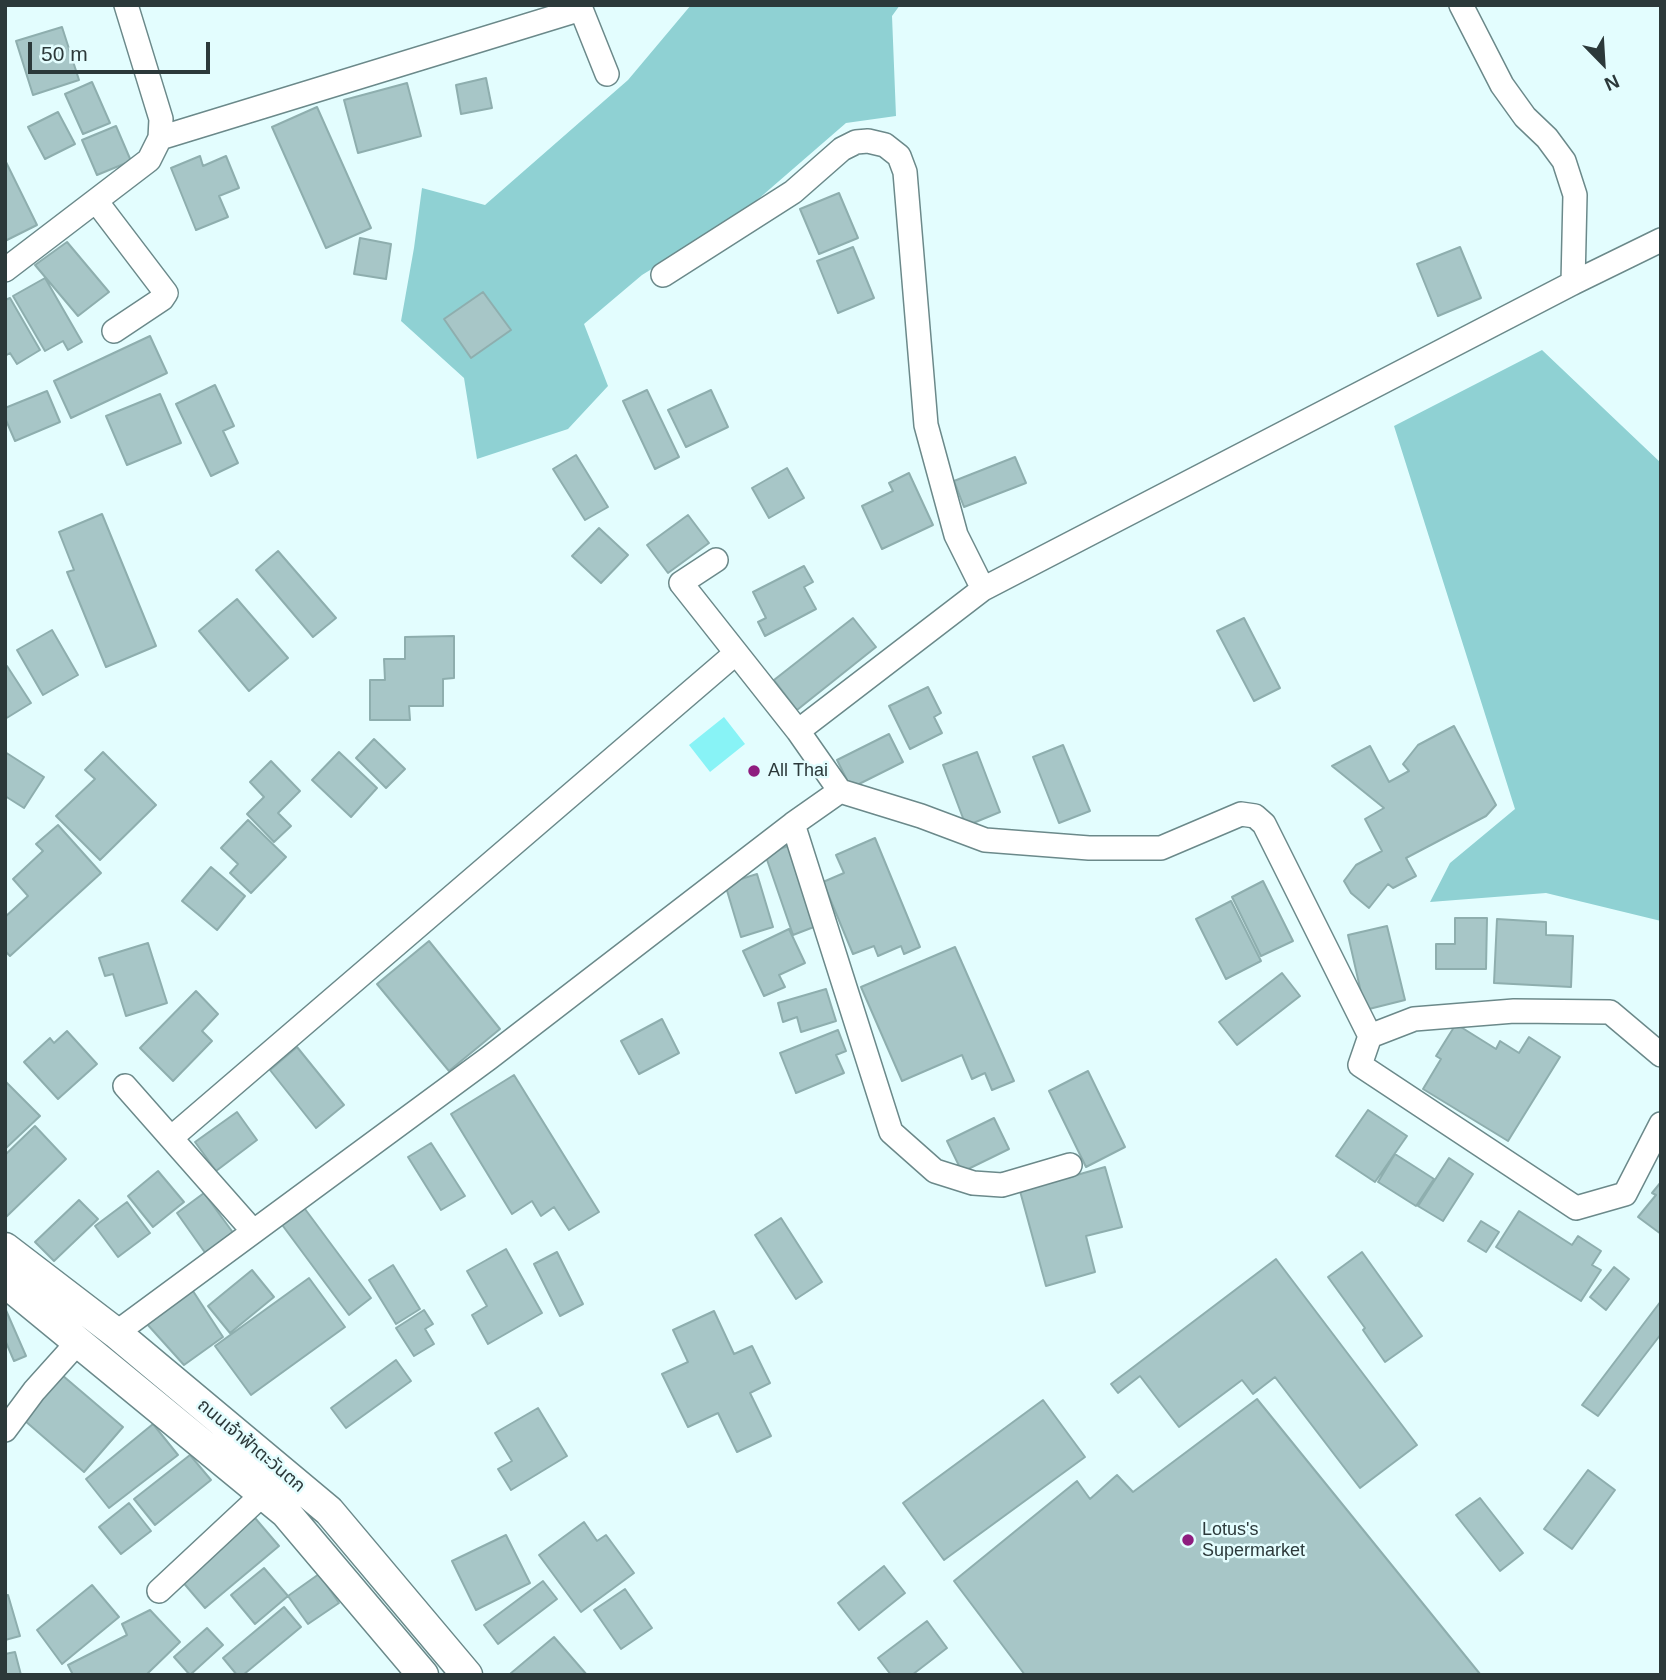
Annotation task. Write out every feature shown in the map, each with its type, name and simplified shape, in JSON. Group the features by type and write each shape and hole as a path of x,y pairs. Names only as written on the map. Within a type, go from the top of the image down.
{"main road":[{"name":"ถนนเจ้าฟ้าตะวันตก","path":"5,1248 116,1333 329,1511 467,1675"},
{"name":"ถนนเจ้าฟ้าตะวันตก","path":"6,1284 286,1513 423,1675"}],"street":[{"path":"5,270 149,160 160,138 161,120 126,5"},
{"path":"1461,5 1502,85 1525,117 1548,138 1564,161 1575,195 1573,283"},
{"path":"160,138 580,7 607,74"},
{"path":"663,275 793,192 842,149 856,142 868,141 885,145 899,156 905,172 926,425 956,535 983,589"},
{"path":"96,201 166,293 163,299 114,331"},
{"path":"798,731 983,589 1661,240"},
{"path":"716,560 681,583 798,731 839,791 985,839 1089,848 1161,848 1241,814 1255,816 1264,824 1370,1036 1360,1065 1576,1208 1625,1194 1661,1124"},
{"path":"171,1138 736,653"},
{"path":"116,1333 489,1058 839,791"},
{"path":"793,824 891,1132 935,1171 974,1183 1002,1185 1070,1165"},
{"path":"1370,1036 1415,1019 1514,1011 1610,1012 1661,1055"},
{"path":"125,1086 253,1231"},
{"path":"5,1430 34,1391 78,1342"},
{"path":"159,1591 263,1494"}],"shaded area":[{"path":"691,5 900,5 892,16 896,116 846,123 741,214 642,275 584,324 608,386 568,429 477,459 464,378 401,321 422,188 485,205 628,80"},
{"path":"1542,350 1661,463 1661,921 1546,893 1430,902 1450,863 1515,809 1394,426"},
{"path":"724,717 745,744 710,772 689,745"}],"building":[{"path":"62,27 79,80 33,95 16,41"},
{"path":"486,78 492,108 461,114 456,85"},
{"path":"92,82 110,123 83,134 65,94"},
{"path":"407,83 421,136 358,153 344,100"},
{"path":"317,107 371,228 326,248 272,127"},
{"path":"58,112 75,144 45,159 28,127"},
{"path":"116,126 131,161 97,175 82,140"},
{"path":"200,156 203,166 226,156 239,188 219,196 228,217 196,230 171,168"},
{"path":"5,160 37,225 5,241"},
{"path":"839,193 858,238 819,254 800,209"},
{"path":"360,238 391,244 386,279 354,274"},
{"path":"67,242 109,292 78,316 35,265"},
{"path":"853,247 874,298 838,313 817,261"},
{"path":"1460,247 1481,298 1438,316 1417,264"},
{"path":"45,278 82,342 68,350 63,341 45,351 13,296"},
{"path":"483,292 511,330 471,358 444,319"},
{"path":"10,298 40,350 17,364 10,353 5,356 5,300"},
{"path":"150,336 167,373 71,418 54,381"},
{"path":"215,385 234,426 223,431 238,463 211,476 176,404"},
{"path":"647,390 679,457 655,469 623,401"},
{"path":"711,390 728,427 686,447 668,410"},
{"path":"47,391 60,422 15,441 5,418 5,408"},
{"path":"160,394 181,443 127,465 106,416"},
{"path":"576,455 608,507 585,520 553,469"},
{"path":"1015,457 1026,483 964,507 954,481"},
{"path":"787,468 804,498 769,518 752,488"},
{"path":"909,473 933,525 882,549 862,506 893,491 889,483"},
{"path":"102,514 156,646 106,667 67,572 74,570 59,532"},
{"path":"688,515 709,543 668,573 647,545"},
{"path":"599,528 628,555 601,583 572,556"},
{"path":"278,551 336,618 313,637 256,570"},
{"path":"804,566 813,582 804,587 816,609 765,636 758,622 766,618 753,592"},
{"path":"237,599 288,658 249,691 199,631"},
{"path":"853,618 876,647 797,710 774,680"},
{"path":"1244,618 1280,688 1254,701 1217,631"},
{"path":"52,630 78,675 43,695 17,650"},
{"path":"454,636 454,678 443,679 443,706 409,706 410,720 370,720 370,680 385,680 384,659 405,659 405,637"},
{"path":"7,666 31,703 5,719 5,667"},
{"path":"928,687 941,713 934,717 942,733 910,749 889,706"},
{"path":"1454,726 1496,805 1486,816 1406,858 1416,876 1393,888 1388,884 1369,908 1351,893 1344,881 1356,865 1382,851 1365,819 1384,808 1332,766 1370,746 1389,782 1409,771 1403,764 1418,745"},
{"path":"889,734 903,762 851,788 837,760"},
{"path":"374,739 405,769 386,788 356,758"},
{"path":"1063,745 1090,811 1059,823 1033,757"},
{"path":"5,752 44,777 24,808 5,796"},
{"path":"103,752 156,805 100,860 56,816 95,779 85,770"},
{"path":"339,752 377,788 351,817 312,780"},
{"path":"977,752 1000,812 966,826 943,765"},
{"path":"271,761 300,791 278,813 291,826 274,842 247,814 264,797 250,782"},
{"path":"248,820 286,857 251,893 230,873 238,864 221,848"},
{"path":"58,825 101,873 10,956 5,951 5,917 28,896 13,879 43,851 36,844"},
{"path":"875,838 920,947 904,954 901,946 878,956 874,946 853,954 823,882 844,873 836,855"},
{"path":"791,845 819,925 793,935 765,854"},
{"path":"211,867 245,896 217,930 182,901"},
{"path":"757,874 773,927 741,937 725,884"},
{"path":"1263,881 1293,941 1261,956 1232,897"},
{"path":"1231,901 1261,961 1226,979 1196,919"},
{"path":"1455,918 1487,918 1486,969 1436,969 1436,944 1455,944"},
{"path":"1497,919 1546,922 1546,935 1573,936 1571,987 1494,983"},
{"path":"1387,926 1405,1000 1365,1010 1348,935"},
{"path":"789,929 805,963 779,975 785,987 764,996 743,951"},
{"path":"429,941 500,1029 449,1071 377,984"},
{"path":"148,943 167,1003 126,1016 113,974 105,976 99,958"},
{"path":"955,947 1014,1081 992,1090 985,1073 972,1079 962,1055 902,1081 861,987"},
{"path":"1282,973 1300,996 1237,1045 1219,1022"},
{"path":"826,989 836,1021 801,1032 797,1017 783,1022 778,1003"},
{"path":"196,991 218,1014 202,1031 212,1041 173,1081 140,1048"},
{"path":"662,1019 679,1053 639,1074 621,1041"},
{"path":"1456,1024 1496,1049 1500,1041 1519,1053 1529,1037 1560,1057 1508,1141 1423,1089 1441,1059 1436,1056"},
{"path":"838,1030 846,1051 836,1055 844,1073 796,1093 780,1053"},
{"path":"67,1031 97,1064 58,1099 24,1062 50,1038 54,1043"},
{"path":"297,1047 344,1105 316,1128 270,1070"},
{"path":"1088,1071 1125,1147 1086,1167 1049,1091"},
{"path":"514,1075 599,1212 569,1230 554,1207 541,1216 532,1201 512,1214 451,1114"},
{"path":"5,1081 40,1116 5,1149"},
{"path":"1368,1110 1407,1136 1375,1182 1336,1156"},
{"path":"237,1112 257,1140 216,1171 195,1142"},
{"path":"994,1118 1009,1149 962,1172 947,1141"},
{"path":"35,1126 66,1159 5,1218 5,1155"},
{"path":"431,1143 465,1196 441,1210 408,1157"},
{"path":"1395,1154 1434,1179 1416,1206 1378,1182"},
{"path":"1449,1158 1473,1174 1443,1221 1418,1206"},
{"path":"1105,1167 1122,1227 1086,1236 1095,1272 1046,1286 1020,1191"},
{"path":"158,1171 184,1202 153,1227 128,1196"},
{"path":"1661,1182 1661,1234 1638,1217 1656,1195 1652,1193"},
{"path":"204,1193 234,1234 206,1254 177,1213"},
{"path":"79,1200 98,1219 54,1261 35,1242"},
{"path":"127,1202 150,1233 118,1257 95,1226"},
{"path":"302,1205 371,1298 349,1315 280,1222"},
{"path":"1519,1211 1572,1245 1578,1236 1601,1251 1592,1265 1601,1270 1581,1301 1496,1247"},
{"path":"781,1218 822,1282 796,1299 755,1235"},
{"path":"1481,1221 1499,1232 1486,1252 1468,1241"},
{"path":"506,1249 542,1313 488,1344 472,1315 487,1306 467,1271"},
{"path":"557,1252 583,1304 560,1316 534,1264"},
{"path":"1362,1252 1422,1336 1385,1362 1363,1330 1365,1328 1328,1277"},
{"path":"1276,1259 1417,1445 1360,1488 1275,1377 1253,1394 1242,1380 1179,1427 1140,1376 1118,1393 1111,1384"},
{"path":"393,1265 420,1309 396,1324 369,1280"},
{"path":"1614,1267 1629,1279 1606,1310 1590,1297"},
{"path":"252,1270 274,1297 230,1333 208,1306"},
{"path":"309,1278 345,1327 251,1395 215,1346"},
{"path":"191,1288 223,1337 184,1365 147,1324"},
{"path":"1661,1301 1661,1334 1598,1416 1582,1405"},
{"path":"5,1308 26,1356 14,1361 5,1340"},
{"path":"424,1310 433,1324 425,1329 434,1344 414,1356 396,1328"},
{"path":"714,1311 734,1354 752,1346 770,1383 750,1393 771,1436 737,1452 718,1413 688,1427 662,1374 688,1362 673,1330"},
{"path":"396,1360 411,1381 346,1428 331,1408"},
{"path":"62,1375 123,1427 84,1472 24,1420"},
{"name":"Lotus's Supermarket","path":"1257,1399 1480,1674 1025,1675 954,1581 1077,1481 1090,1499 1117,1475 1133,1492"},
{"path":"1043,1400 1085,1457 944,1560 903,1503"},
{"path":"538,1408 567,1456 511,1490 498,1469 512,1461 495,1433"},
{"path":"153,1424 178,1455 109,1508 86,1479"},
{"path":"190,1455 211,1480 155,1525 134,1499"},
{"path":"1588,1470 1615,1490 1572,1549 1544,1529"},
{"path":"1480,1498 1523,1553 1500,1571 1456,1515"},
{"path":"129,1503 151,1531 121,1554 99,1527"},
{"path":"255,1518 279,1546 205,1608 181,1580"},
{"path":"584,1522 597,1541 606,1535 634,1573 581,1612 539,1555"},
{"path":"506,1535 530,1583 476,1610 452,1561"},
{"path":"884,1566 905,1593 859,1630 838,1603"},
{"path":"264,1568 288,1596 255,1624 231,1595"},
{"path":"319,1574 339,1603 308,1624 288,1596"},
{"path":"543,1581 557,1599 498,1644 484,1625"},
{"path":"92,1585 119,1617 62,1664 37,1630"},
{"path":"625,1589 652,1628 621,1649 594,1610"},
{"path":"8,1595 20,1636 5,1640 5,1596"},
{"path":"284,1607 301,1627 243,1675 237,1675 223,1658"},
{"path":"150,1610 180,1642 146,1675 73,1675 68,1665 127,1635 122,1624"},
{"path":"927,1621 947,1648 912,1675 891,1675 878,1658"},
{"path":"207,1628 223,1645 190,1675 174,1657"},
{"path":"554,1637 587,1675 510,1674"},
{"path":"15,1652 21,1675 5,1675 5,1654"}],"place":[{"name":"All Thai","path":"754,771"},
{"name":"Lotus's Supermarket","path":"1188,1540"}]}
